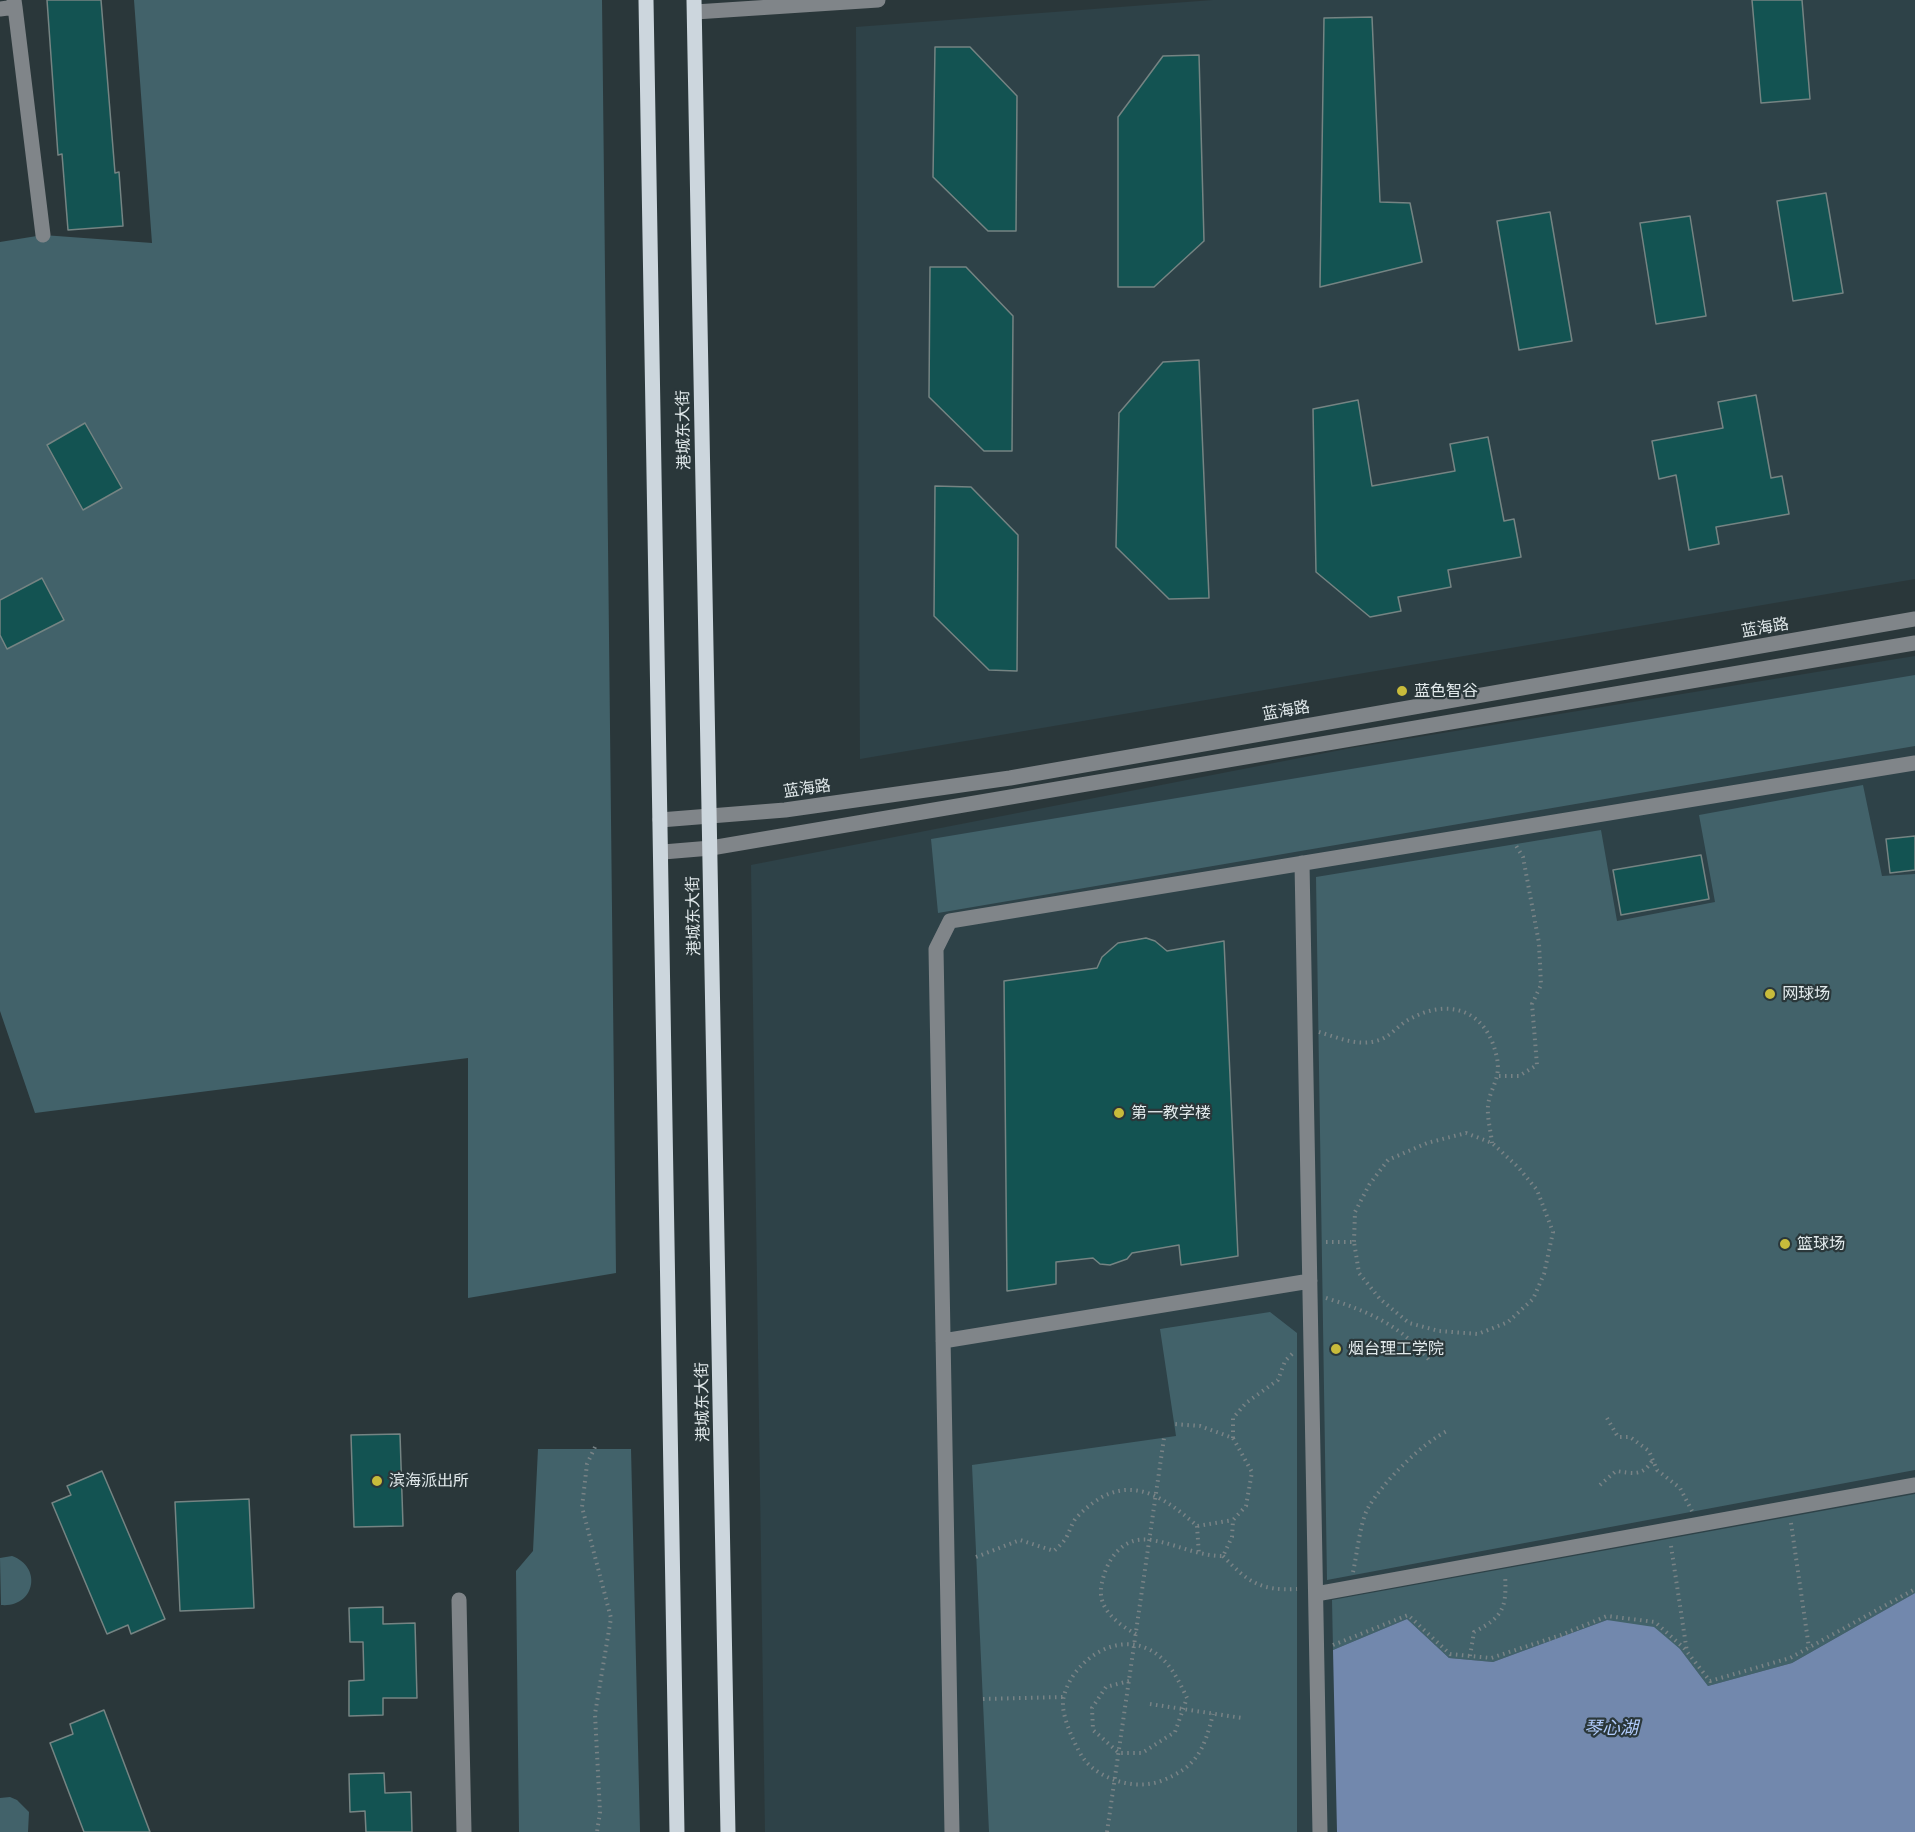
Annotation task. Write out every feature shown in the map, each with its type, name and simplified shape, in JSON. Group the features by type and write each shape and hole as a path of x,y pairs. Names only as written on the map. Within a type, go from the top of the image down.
{"main road":[{"name":"港城东大街","path":"646,0 660,820 663,852 662,980 677,1832"},
{"name":"港城东大街","path":"694,6 728,1832"}],"street":[{"path":"694,6 878,0"},
{"path":"10,5 43,236"},
{"name":"蓝海路","path":"660,820 785,810 1010,778 1915,620"},
{"path":"663,852 711,848 1915,644"},
{"path":"952,1832 936,949 951,921 1915,763"},
{"path":"1302,863 1320,1832"},
{"path":"943,1341 1310,1281"},
{"path":"1316,1594 1915,1485"},
{"path":"459,1600 464,1832"}],"path":[{"path":"1499,1076 1519,1076 1537,1065 1532,1004 1541,985 1539,943 1523,857 1515,844"},
{"path":"1319,1032 1355,1043 1382,1039 1406,1021 1432,1008 1457,1009 1485,1026 1496,1056 1499,1076 1488,1106 1492,1143"},
{"path":"1466,1133 1492,1143 1537,1190 1552,1232 1544,1274 1533,1299 1508,1322 1478,1334 1439,1331 1409,1323 1380,1299 1359,1274 1354,1242 1355,1212 1369,1185 1388,1160 1427,1143 1466,1133"},
{"path":"1322,1242 1354,1242"},
{"path":"1323,1297 1362,1309 1393,1326 1415,1343 1430,1361"},
{"path":"976,1557 1020,1540 1053,1551 1066,1539 1076,1518 1102,1498 1130,1489 1156,1494 1197,1526 1233,1520 1246,1506 1252,1472 1233,1438 1233,1418 1246,1403 1278,1380 1285,1361 1297,1349"},
{"path":"1606,1418 1618,1437 1630,1437 1649,1451 1657,1470 1680,1488 1692,1512"},
{"path":"1174,1424 1200,1426 1233,1438"},
{"path":"1352,1575 1367,1509 1401,1468 1434,1437 1449,1430"},
{"path":"1107,1832 1164,1438"},
{"path":"595,1447 587,1464 582,1507 611,1618 596,1714 600,1812 597,1832"},
{"path":"1600,1485 1616,1471 1638,1474 1647,1469 1652,1461"},
{"path":"1789,1508 1809,1648"},
{"path":"1223,1556 1232,1537 1233,1520"},
{"path":"1197,1526 1199,1555"},
{"path":"1668,1530 1688,1652"},
{"path":"1136,1634 1120,1626 1108,1613 1100,1596 1102,1579 1108,1562 1120,1547 1149,1539 1199,1555 1223,1556 1246,1580 1278,1590 1297,1588"},
{"path":"1470,1656 1474,1632 1494,1622 1507,1601 1504,1559"},
{"path":"1333,1645 1408,1615 1450,1654 1491,1658 1561,1635 1607,1616 1655,1622 1688,1652 1710,1681 1790,1658 1915,1588"},
{"path":"1129,1681 1106,1688 1092,1708 1093,1730 1119,1753 1142,1753 1175,1732 1186,1698 1173,1670 1148,1649 1126,1644 1099,1651 1075,1669 1063,1697 1068,1727 1083,1763 1114,1782 1150,1785 1184,1772 1206,1743 1213,1713"},
{"path":"983,1699 1063,1697"},
{"path":"1150,1704 1242,1718"}],"shaded area":[{"path":"134,0 602,0 616,1273 468,1298 468,1058 35,1113 0,1011 0,242 43,235 152,243"},
{"path":"1213,0 1915,0 1915,579 860,759 856,27"},
{"name":"烟台理工学院","path":"1915,656 1915,1832 765,1832 751,865 1351,748"},
{"path":"1915,675 1915,746 938,913 931,839"},
{"path":"1863,785 1882,876 1915,874 1915,1470 1327,1580 1316,877 1601,830 1617,921 1715,902 1699,815"},
{"path":"1270,1312 1297,1333 1297,1832 989,1832 972,1465 1176,1436 1160,1329"},
{"path":"538,1449 631,1449 640,1832 519,1832 516,1571 533,1551"},
{"path":"1915,1494 1915,1593 1792,1663 1708,1686 1680,1649 1607,1620 1493,1662 1449,1658 1407,1619 1333,1650 1332,1600"},
{"path":"12,1556 22,1561 28,1569 31,1586 28,1594 21,1600 13,1604 1,1605 0,1558"},
{"path":"10,1797 17,1800 29,1812 28,1832 0,1832 0,1798"}],"water":[{"name":"琴心湖","path":"1915,1593 1915,1832 1337,1832 1333,1650 1407,1619 1449,1658 1493,1662 1607,1620 1654,1627 1680,1649 1708,1686 1792,1663"}],"building":[{"path":"47,0 101,0 115,173 119,172 123,226 68,230 62,154 58,155"},
{"path":"1752,0 1802,0 1810,99 1761,103"},
{"path":"1372,17 1380,202 1410,203 1422,262 1320,287 1324,18"},
{"path":"935,47 970,47 1017,96 1016,231 988,231 933,177"},
{"path":"1199,55 1204,241 1154,287 1118,287 1118,117 1163,56"},
{"path":"1826,193 1843,293 1793,301 1777,201"},
{"path":"1550,212 1572,341 1519,350 1497,221"},
{"path":"1690,216 1706,316 1656,324 1640,223"},
{"path":"930,267 966,267 1013,316 1012,451 984,451 929,397"},
{"path":"1199,360 1209,598 1169,599 1116,547 1119,413 1163,362"},
{"path":"1756,395 1771,478 1782,476 1789,514 1716,527 1719,544 1689,550 1676,475 1659,479 1652,441 1723,428 1718,402"},
{"path":"1358,400 1372,486 1455,471 1450,444 1488,437 1504,521 1514,519 1521,557 1448,570 1451,587 1398,597 1401,611 1370,617 1316,572 1313,409"},
{"path":"85,423 122,488 83,510 47,445"},
{"path":"935,486 971,487 1018,535 1017,671 989,670 934,616"},
{"path":"42,578 64,620 7,649 0,635 0,600"},
{"path":"1915,836 1915,870 1890,873 1886,839"},
{"path":"1701,855 1709,899 1621,915 1613,870"},
{"name":"第一教学楼","path":"1146,938 1155,941 1167,951 1224,941 1238,1256 1181,1265 1179,1245 1132,1253 1127,1259 1110,1265 1100,1264 1093,1258 1056,1262 1056,1284 1007,1291 1004,981 1097,968 1102,957 1118,943"},
{"name":"滨海派出所","path":"400,1434 403,1526 354,1527 351,1435"},
{"path":"102,1471 165,1619 131,1634 128,1625 107,1634 52,1503 71,1495 67,1486"},
{"path":"249,1499 254,1608 180,1611 175,1502"},
{"path":"383,1607 383,1624 415,1623 417,1698 383,1698 383,1715 349,1716 349,1681 364,1680 363,1642 350,1642 349,1608"},
{"path":"104,1710 150,1832 84,1832 50,1743 73,1734 70,1724"},
{"path":"384,1773 385,1793 411,1792 412,1832 366,1832 365,1811 350,1812 349,1774"}],"place":[{"name":"蓝色智谷","path":"1402,691"},
{"name":"网球场","path":"1770,994"},
{"name":"第一教学楼","path":"1119,1113"},
{"name":"篮球场","path":"1785,1244"},
{"name":"烟台理工学院","path":"1336,1349"},
{"name":"滨海派出所","path":"377,1481"}]}
